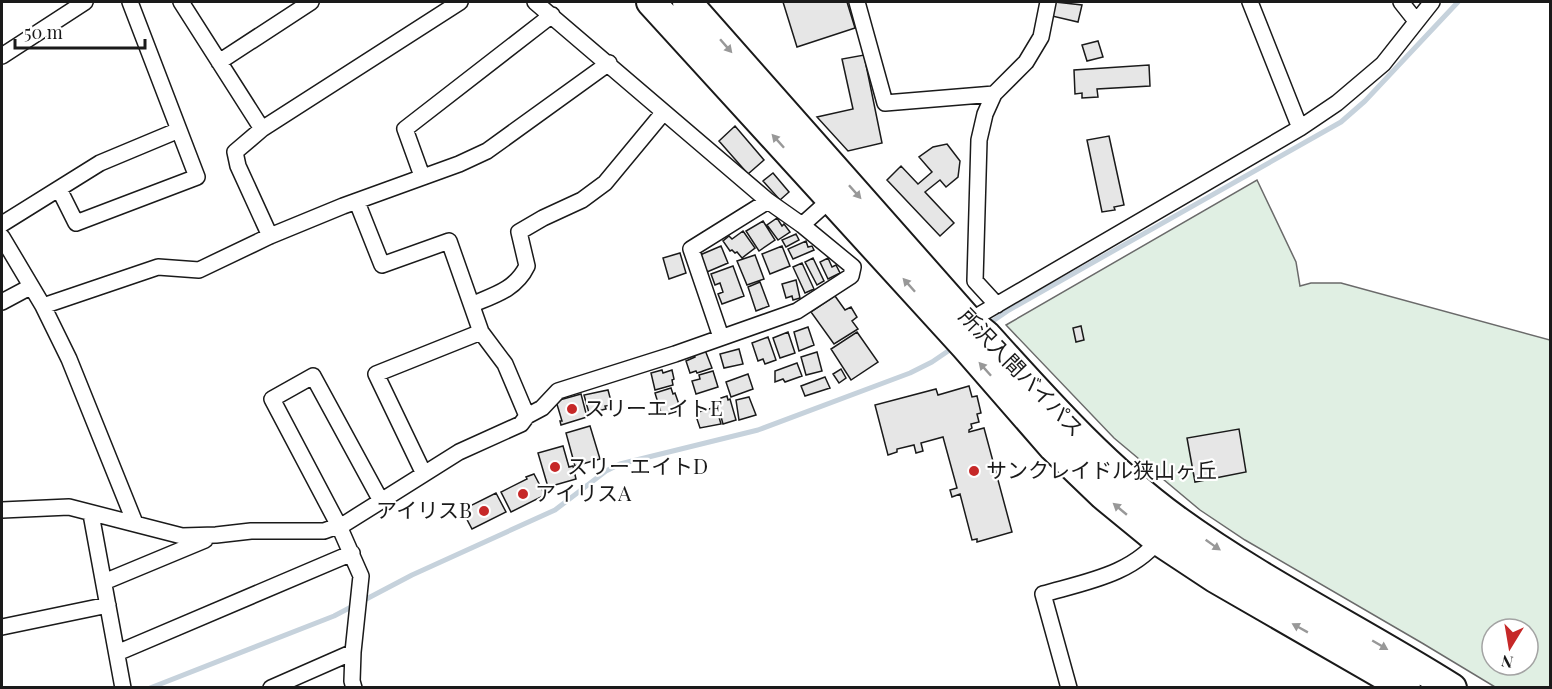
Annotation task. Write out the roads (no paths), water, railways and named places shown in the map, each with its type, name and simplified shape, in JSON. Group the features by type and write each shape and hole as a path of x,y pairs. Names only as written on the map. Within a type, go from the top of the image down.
{"highway":[{"name":"所沢入間バイパス","path":"651,2 831,199 968,330"},
{"name":"所沢入間バイパス","path":"687,2 968,330 1053,447 1103,495 1166,529 1227,555 1452,687"},
{"name":"所沢入間バイパス","path":"1166,529 1266,609 1406,687"}],"street":[{"path":"2,56 85,2"},
{"path":"59,189 76,223 197,177 130,2"},
{"path":"182,2 262,129"},
{"path":"219,62 311,2"},
{"path":"270,236 238,166 235,152 262,129 460,2"},
{"path":"2,510 69,507 182,536 250,531 324,531 339,526 459,452 521,424 527,416 542,408 558,391 675,354 797,311 850,276 853,267 802,225 768,201 536,2"},
{"path":"857,2 885,103 994,94"},
{"path":"997,305 975,281 979,140 985,114 994,94 1026,62 1041,37 1048,2"},
{"path":"1250,2 1300,128"},
{"path":"1401,2 1416,21"},
{"path":"968,330 997,305 1300,128 1337,104 1383,64 1432,2"},
{"path":"422,176 405,129 552,15"},
{"path":"43,306 158,267 199,270 270,236 422,176 459,164 487,151 609,63"},
{"path":"472,304 508,289 522,277 527,266 519,232 582,200 605,183 663,112"},
{"path":"2,224 100,163 179,130"},
{"path":"802,225 831,199"},
{"path":"721,337 691,249 768,201"},
{"path":"357,202 382,265 449,241 481,332 505,364 527,416"},
{"path":"2,237 43,306 69,360 135,524"},
{"path":"2,302 30,286"},
{"path":"424,474 376,374 481,332"},
{"path":"354,687 352,681 353,652 361,576 339,526 272,399 313,376 381,501"},
{"path":"91,513 123,687"},
{"path":"1069,687 1044,594 1115,573 1136,560 1166,529"},
{"path":"104,582 216,535"},
{"path":"117,653 352,553"},
{"path":"2,627 108,605"},
{"path":"271,687 353,652"}],"waterway":[{"path":"987,325 1009,310 1341,122 1365,101 1458,2"},
{"path":"150,688 334,616 412,575 555,510 606,471 620,464 758,430 910,373 954,347"}],"place":[{"name":"スリーエイトE","path":"572,409"},
{"name":"スリーエイトD","path":"555,467"},
{"name":"サンクレイドル狭山ヶ丘","path":"974,471"},
{"name":"アイリスA","path":"523,494"},
{"name":"アイリスB","path":"484,511"}]}
